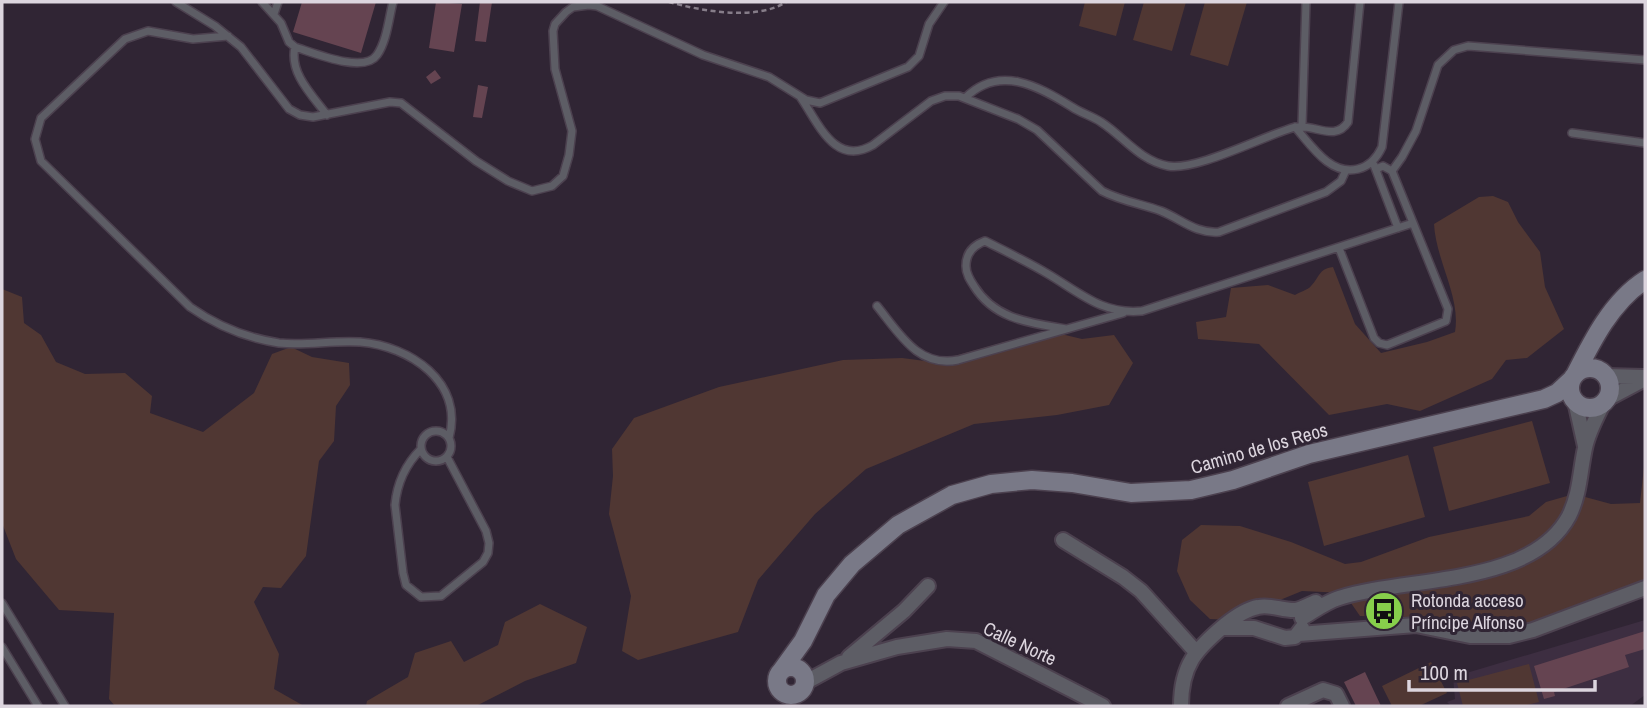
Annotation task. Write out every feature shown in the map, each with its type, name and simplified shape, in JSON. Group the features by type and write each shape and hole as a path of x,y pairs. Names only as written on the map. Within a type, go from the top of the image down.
{"street":[{"path":"1585,448 1570,391 1573,377 1624,297 1645,280"},
{"path":"1277,634 1272,622 1276,614 1293,613 1316,602 1486,569 1528,554 1550,540 1568,517 1581,477 1585,448 1610,388 1600,353 1606,322"},
{"path":"1573,377 1579,371 1591,368 1604,374 1645,378"},
{"name":"Camino de los Reos","path":"782,670 803,641 826,595 866,550 915,513 962,492 991,484 1032,480 1072,483 1131,493 1191,491 1309,454 1538,400 1556,393 1573,377"},
{"path":"1574,400 1586,408 1598,407 1645,378"},
{"name":"Camino de los Reos","path":"1538,400 1574,400"},
{"path":"1063,540 1141,591 1196,652"},
{"path":"804,691 793,667 782,670 777,679 779,689 785,694 804,691 904,611 928,586"},
{"path":"1222,628 1254,628 1285,638 1299,634 1416,625 1470,636 1509,636 1533,630 1645,588"},
{"path":"1181,706 1188,663 1207,638 1240,614 1257,607 1274,606 1293,613 1302,626 1299,634"},
{"name":"Calle Norte","path":"841,663 925,642 947,639 976,641 1103,706"},
{"name":"Camino de los Reos","path":"803,641 804,691"},
{"path":"1288,706 1322,690 1336,694 1342,706"}],"lane":[{"path":"176,2 228,36 254,61 289,109 306,117 390,102 401,103 493,172 525,189 546,189 564,176 572,131 555,69 553,31 555,24 573,7 597,6 682,46 769,77 801,97 813,102 827,102 908,67 919,56 929,24 944,2"},
{"path":"262,2 281,23 289,42 295,47 356,65 367,63 380,51 393,2"},
{"path":"274,14 278,2"},
{"path":"1306,2 1299,126 1330,164 1346,170 1374,165 1392,171 1448,309 1448,317 1443,324 1387,345 1378,343 1339,248"},
{"path":"965,98 990,82 1031,85 1051,93 1100,121 1153,161 1176,167 1198,163 1299,126 1336,132 1343,129 1348,122 1360,2"},
{"path":"1398,228 1374,165 1382,147 1399,2"},
{"path":"228,36 204,39 148,31 125,39 41,118 35,139 41,161 190,307 216,323 246,335 278,343 311,345 343,341 373,344 415,360 439,380 447,392 452,418 449,438 452,448 447,457 432,460 423,454 422,439 430,432 441,431 449,438"},
{"path":"1392,171 1416,131 1438,65 1454,50 1468,46 1645,60"},
{"path":"295,47 292,58 295,69 327,115"},
{"path":"801,97 825,135 841,150 849,152 873,145 938,98 965,98 1018,119 1037,130 1102,191 1115,198 1163,212 1206,232 1219,232 1326,192 1341,181 1346,170"},
{"path":"1572,133 1645,142"},
{"path":"877,306 915,351 941,362 958,360 1125,313 1142,311 1413,223"},
{"path":"1066,329 1014,319 995,309 981,296 968,277 966,266 970,252 985,241 1033,265 1093,302 1125,313"},
{"path":"421,449 402,473 395,505 404,580 410,590 428,598 440,596 483,562 489,549 486,531 447,457"},
{"path":"2,603 65,706"},
{"path":"2,647 38,706"}],"path":[{"path":"669,2 691,8 753,13 786,2"}],"shaded area":[{"path":"1085,2 1125,2 1116,36 1079,26"},
{"path":"1144,2 1186,2 1172,51 1133,40"},
{"path":"1205,2 1247,2 1228,66 1190,55"},
{"path":"1493,196 1508,202 1518,222 1540,252 1545,287 1564,329 1527,358 1506,360 1492,379 1420,411 1387,404 1329,415 1259,344 1198,339 1196,322 1226,317 1231,288 1268,285 1295,295 1310,287 1322,272 1333,267 1355,324 1381,353 1455,332 1455,306 1439,252 1434,224 1479,197"},
{"path":"2,289 22,297 24,323 41,335 56,362 85,374 125,373 152,396 150,413 203,432 254,393 272,354 291,347 312,357 349,363 350,385 336,406 334,441 319,461 306,556 281,588 263,587 254,602 279,654 274,689 304,706 115,706 109,699 114,613 59,610 16,559 2,523"},
{"path":"1061,334 1082,339 1114,335 1133,363 1109,405 1057,415 974,424 866,469 815,514 758,580 738,632 638,660 622,651 631,596 609,514 613,476 612,449 634,418 719,387 843,360 902,358 933,362 1019,338"},
{"path":"1532,421 1550,483 1449,511 1433,447"},
{"path":"1408,455 1425,517 1324,546 1308,482"},
{"path":"1645,458 1645,585 1527,626 1501,629 1456,618 1360,616 1344,593 1302,591 1280,600 1265,602 1233,620 1210,619 1190,600 1177,571 1182,540 1201,525 1240,526 1291,542 1345,564 1361,562 1429,537 1529,516 1546,502 1574,494 1611,504 1640,503"},
{"path":"540,604 587,627 576,663 525,681 476,706 366,706 367,701 408,677 415,653 451,641 464,662 498,645 505,622"},
{"path":"1645,620 1645,695 1630,706 1451,706 1447,702 1455,699 1453,677"},
{"path":"1431,662 1447,693 1419,706 1392,706 1382,686"},
{"path":"1529,664 1539,702 1523,706 1463,706 1457,683"}],"building":[{"path":"302,2 376,2 361,53 293,32"},
{"path":"436,2 462,4 454,52 429,48"},
{"path":"480,2 492,2 486,42 475,41"},
{"path":"435,70 441,78 431,84 426,77"},
{"path":"478,85 488,87 482,118 473,117"},
{"path":"1645,631 1645,649 1625,655 1629,667 1554,692 1555,696 1544,699 1534,666"},
{"path":"1365,672 1381,706 1356,706 1344,682"}],"place":[{"name":"Rotonda acceso Príncipe Alfonso","path":"1384,611"}]}
